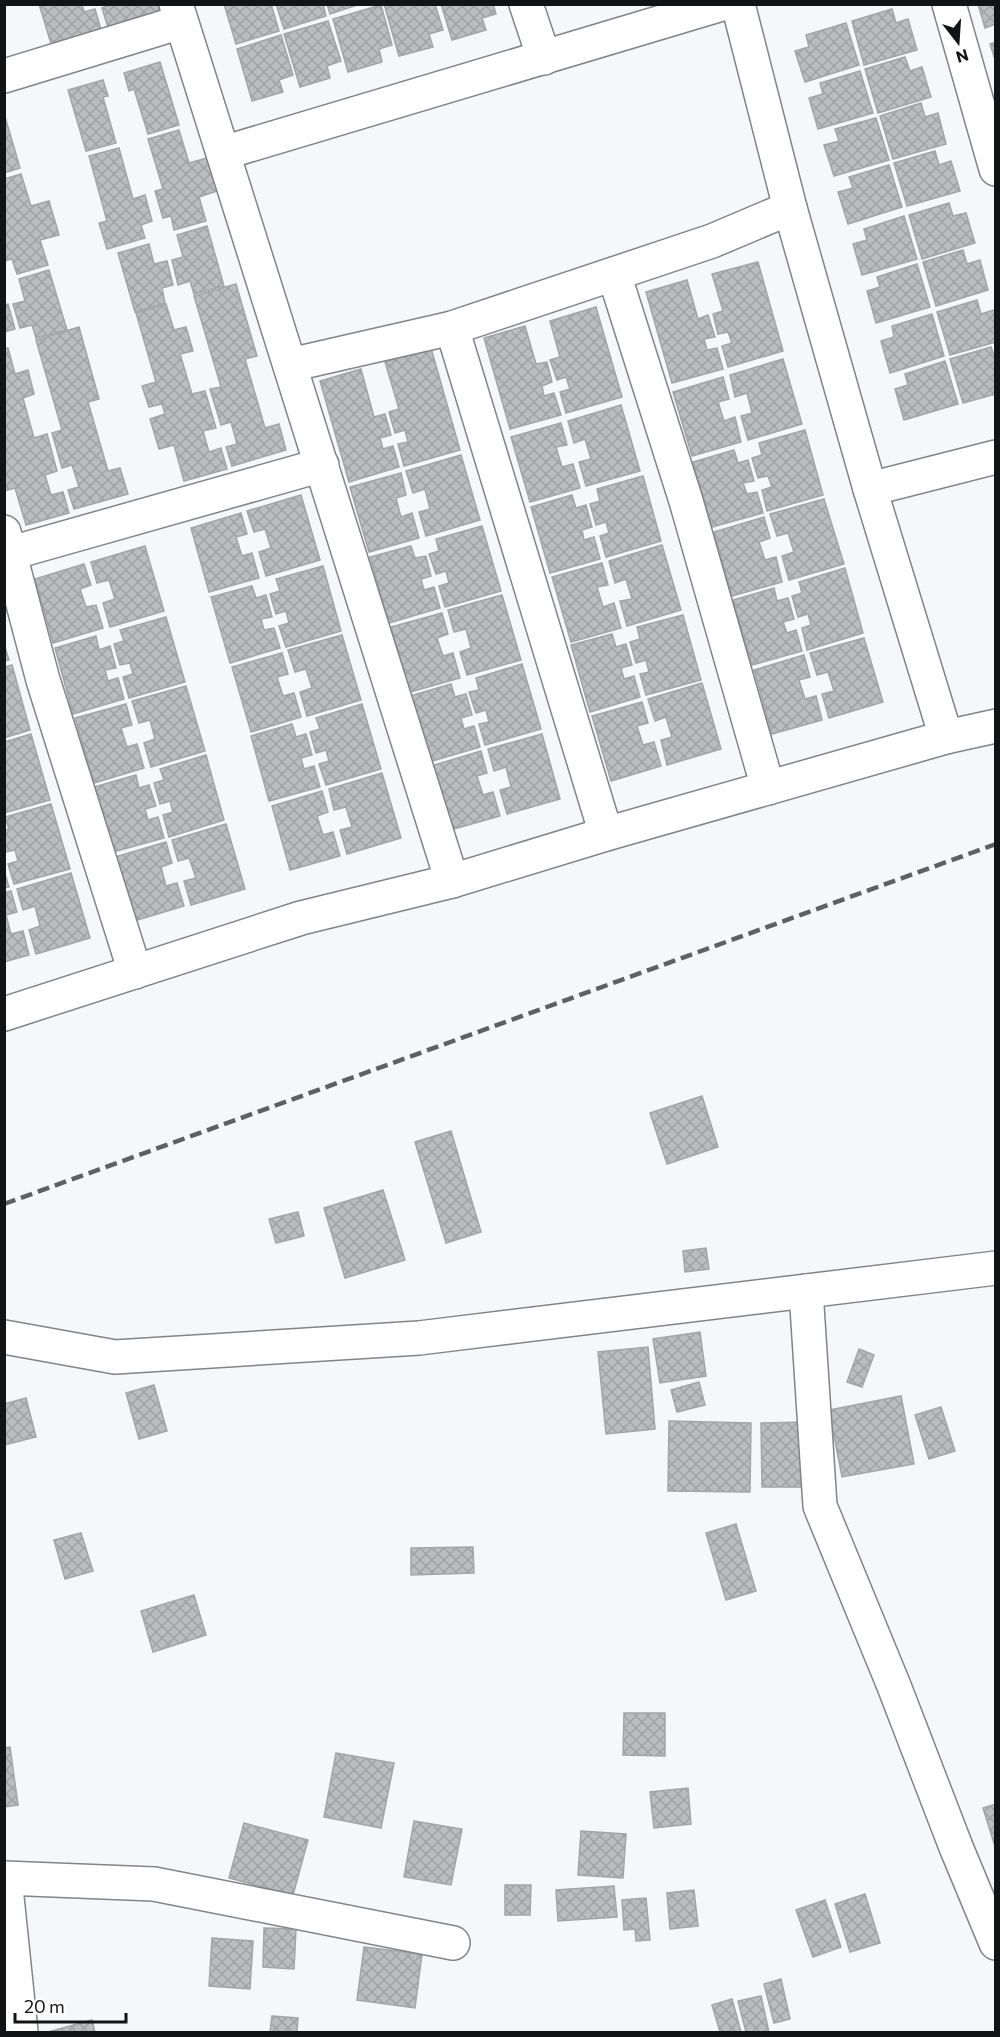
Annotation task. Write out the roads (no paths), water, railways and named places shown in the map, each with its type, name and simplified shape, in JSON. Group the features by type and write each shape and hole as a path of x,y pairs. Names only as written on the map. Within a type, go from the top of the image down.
{"street":[{"path":"526,4 544,58"},
{"path":"223,153 722,4"},
{"path":"738,4 790,208 870,489 946,737"},
{"path":"949,4 996,169"},
{"path":"4,76 179,13 452,881"},
{"path":"290,365 452,328 712,241 790,208"},
{"path":"614,274 686,501 768,788"},
{"path":"452,328 606,834"},
{"path":"870,489 996,457"},
{"path":"135,972 43,680 6,547 322,465"},
{"path":"4,1014 301,918 452,881 606,834 946,737 996,726"},
{"path":"4,1337 115,1357 419,1338 996,1269"},
{"path":"806,1291 820,1506 996,1943"},
{"path":"21,2032 5,1878 154,1884 453,1943"}],"railway":[{"path":"4,1204 996,844"}]}
